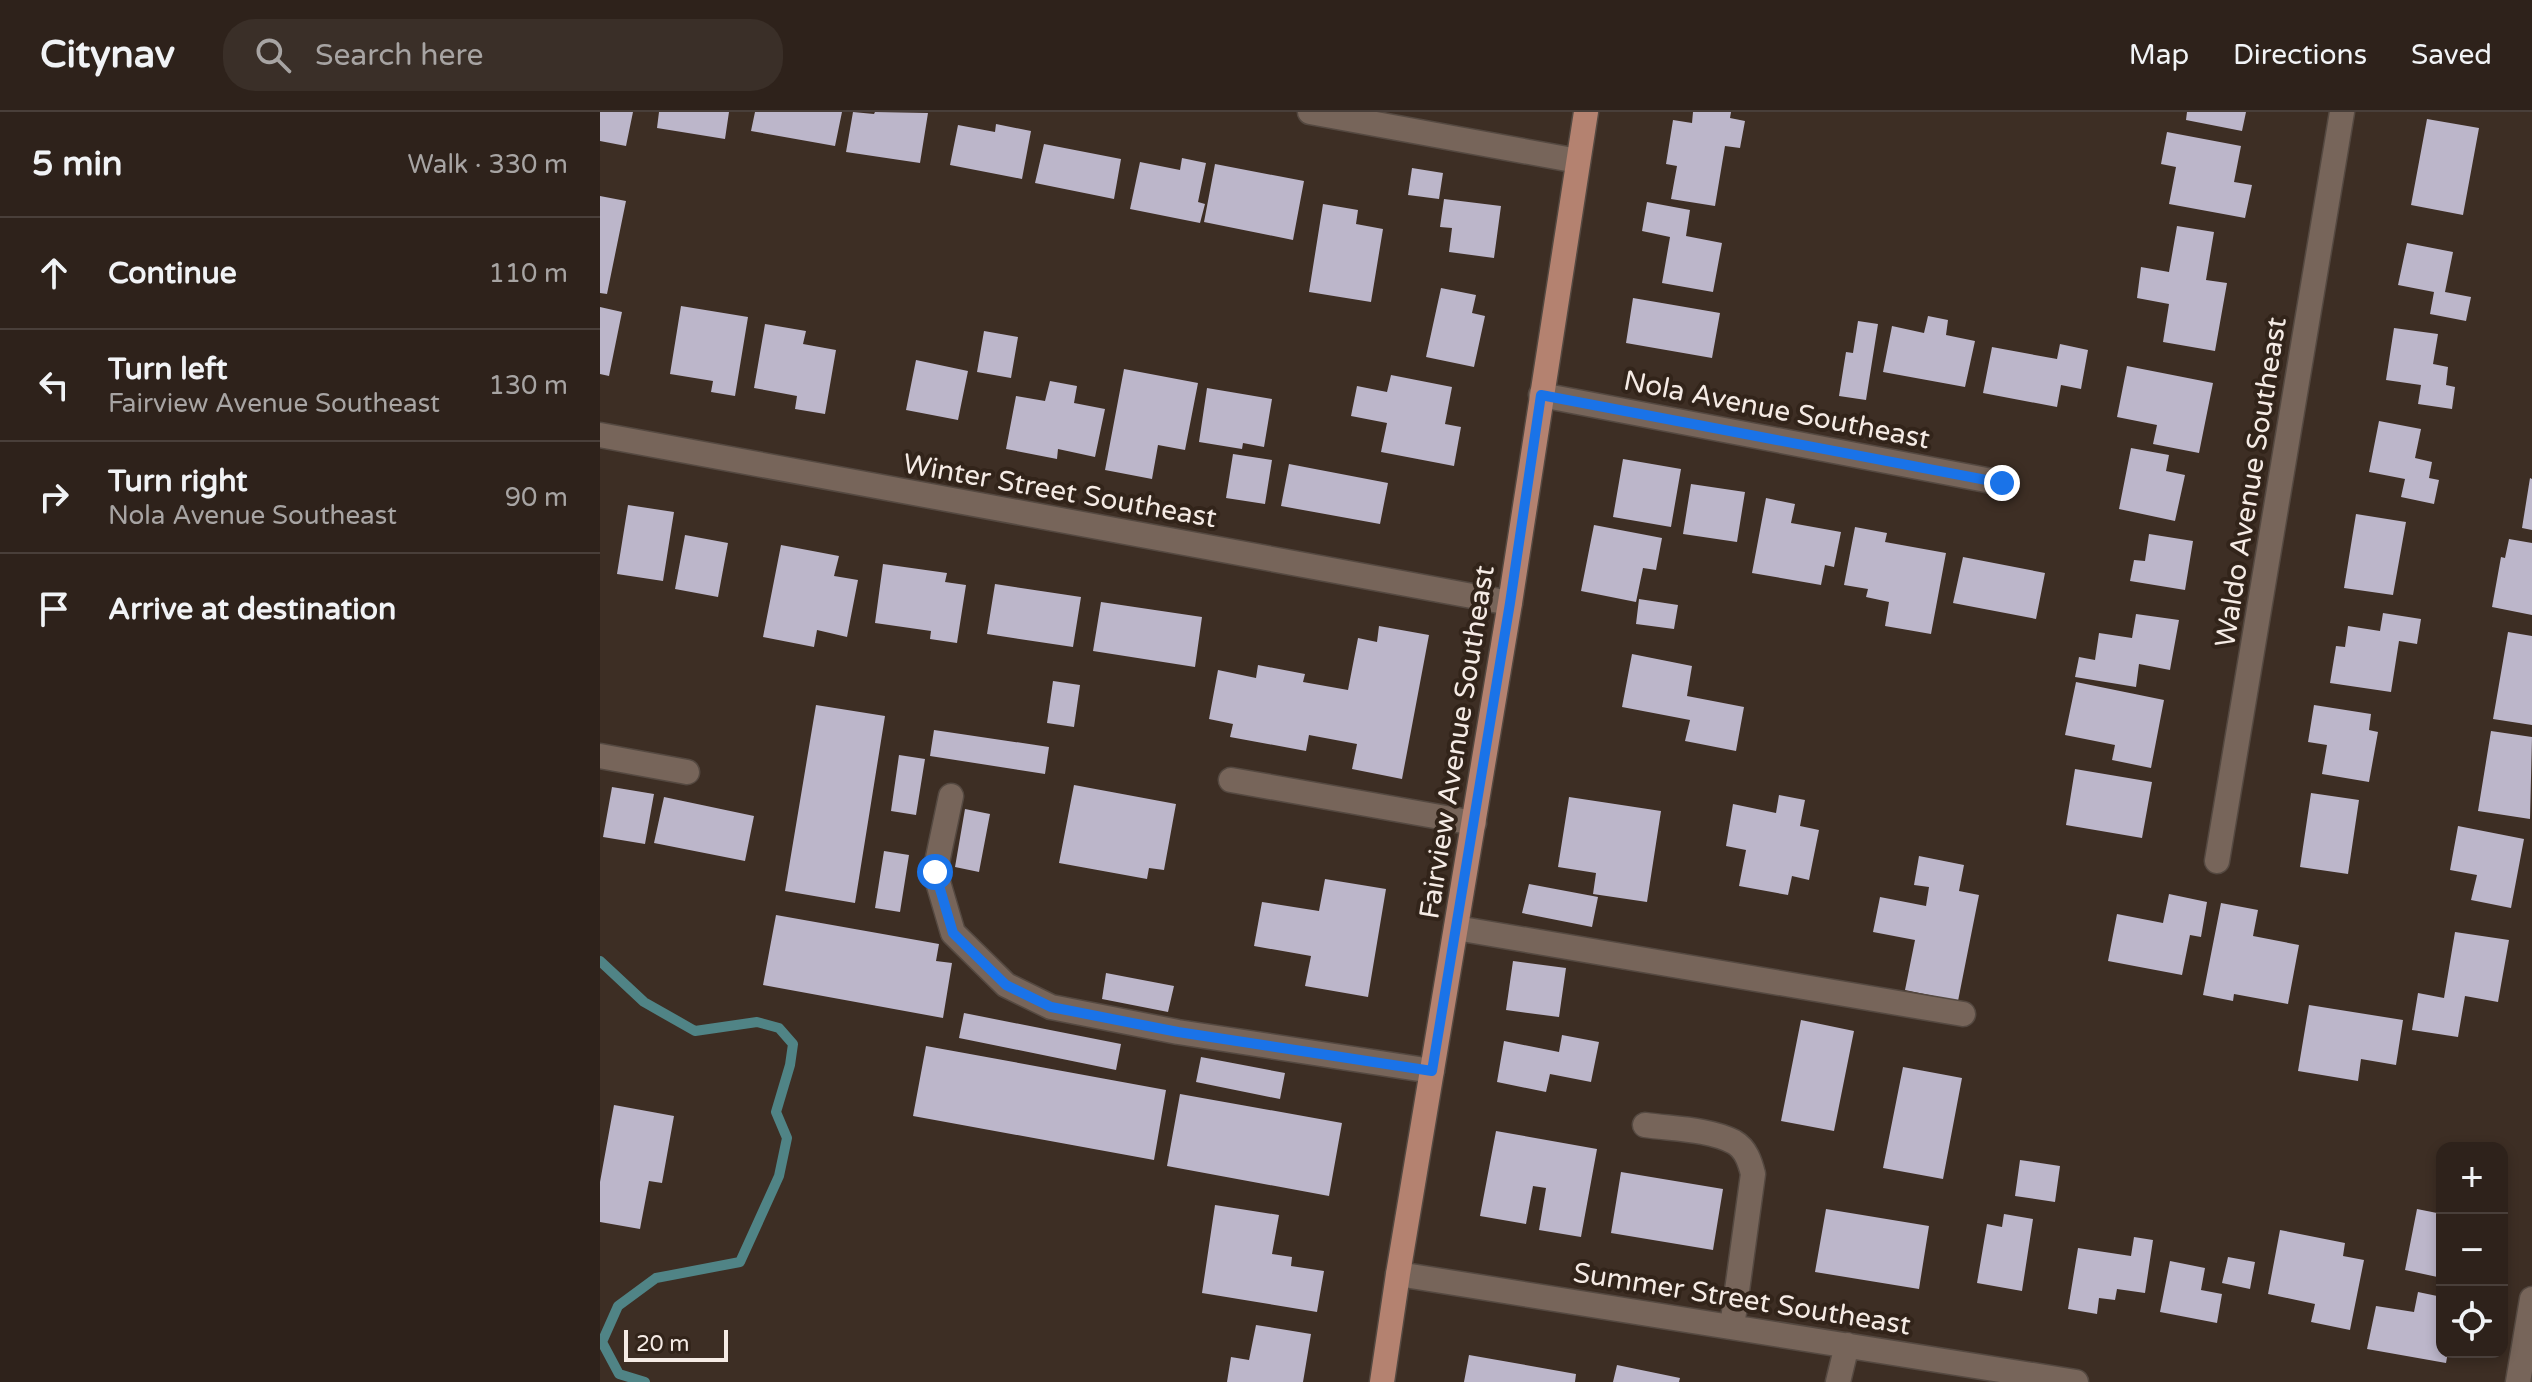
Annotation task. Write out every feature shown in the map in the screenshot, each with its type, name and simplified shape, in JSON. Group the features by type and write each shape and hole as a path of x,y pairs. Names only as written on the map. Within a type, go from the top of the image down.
{"main road":[{"name":"Fairview Avenue Southeast","path":"1382,1382 1510,603 1586,112"}],"street":[{"path":"1310,112 1578,161"},
{"name":"Waldo Avenue Southeast","path":"2217,861 2342,112"},
{"name":"Nola Avenue Southeast","path":"1541,395 2002,483"},
{"name":"Winter Street Southeast","path":"600,435 1510,603"},
{"path":"600,756 687,772"},
{"path":"1231,780 1474,823"},
{"path":"951,796 935,872 953,933 1006,985 1051,1007 1178,1032 1432,1071"},
{"path":"1456,928 1963,1014"},
{"path":"1645,1125 1722,1138 1736,1143 1748,1157 1753,1174 1732,1327"},
{"name":"Summer Street Southeast","path":"1398,1274 2076,1382"},
{"path":"2518,1382 2532,1299"},
{"path":"1838,1382 1847,1345"}],"building":[{"path":"600,112 633,112 626,146 600,141"},
{"path":"659,112 729,112 725,139 657,128"},
{"path":"755,112 842,112 835,146 751,131"},
{"path":"853,112 928,113 920,163 846,152"},
{"path":"1693,112 1731,112 1730,118 1745,121 1740,148 1725,146 1715,206 1671,199 1677,166 1666,164 1673,120 1692,123"},
{"path":"2187,112 2246,112 2242,131 2186,120"},
{"path":"2427,119 2479,128 2463,215 2411,205"},
{"path":"996,124 1031,131 1022,179 950,165 958,125 995,132"},
{"path":"2167,132 2241,146 2234,182 2252,185 2245,218 2169,204 2176,167 2161,164"},
{"path":"1044,144 1121,159 1114,199 1035,183"},
{"path":"1182,158 1206,163 1198,202 1205,204 1200,223 1130,209 1140,162 1180,170"},
{"path":"1215,164 1304,181 1293,240 1204,222"},
{"path":"1412,168 1443,173 1439,199 1408,195"},
{"path":"600,196 626,201 607,294 600,293"},
{"path":"1444,199 1501,206 1494,258 1449,252 1452,228 1440,227"},
{"path":"1647,202 1690,210 1686,236 1722,243 1713,292 1662,283 1670,237 1642,231"},
{"path":"1323,204 1358,210 1356,224 1383,229 1371,302 1309,292"},
{"path":"2177,226 2214,232 2206,280 2227,283 2215,351 2163,342 2169,304 2137,298 2141,267 2169,272"},
{"path":"2407,243 2453,252 2445,292 2471,297 2466,321 2430,314 2434,292 2398,285"},
{"path":"1441,288 1476,295 1472,313 1485,316 1474,367 1426,357"},
{"path":"1633,298 1720,313 1712,358 1626,343"},
{"path":"681,306 748,317 735,396 711,392 713,381 670,374"},
{"path":"600,307 622,312 609,376 600,374"},
{"path":"1928,316 1948,320 1946,335 1975,341 1965,387 1883,372 1892,326 1924,333"},
{"path":"1858,321 1878,324 1866,400 1839,396 1846,352 1853,353"},
{"path":"765,324 806,331 803,344 836,350 825,414 795,409 797,396 754,388"},
{"path":"2394,328 2438,334 2433,364 2448,367 2446,385 2455,387 2452,409 2418,404 2421,385 2386,380"},
{"path":"984,331 1018,337 1011,378 977,372"},
{"path":"2060,344 2088,350 2081,389 2061,385 2057,407 1983,393 1992,347 2057,359"},
{"path":"916,360 968,371 958,420 906,410"},
{"path":"2127,366 2213,383 2199,453 2153,444 2157,425 2117,417"},
{"path":"1124,369 1198,383 1185,450 1158,445 1152,479 1105,470"},
{"path":"1391,375 1452,387 1445,424 1461,427 1454,466 1381,452 1387,423 1351,416 1357,386 1387,392"},
{"path":"1050,381 1077,386 1074,403 1105,409 1095,457 1058,449 1057,459 1006,449 1016,396 1045,401"},
{"path":"1207,388 1272,399 1264,447 1243,443 1242,449 1199,442"},
{"path":"2379,421 2421,429 2415,458 2432,462 2429,478 2439,480 2434,504 2401,497 2405,479 2369,472"},
{"path":"2131,448 2169,455 2166,471 2185,475 2175,521 2119,509"},
{"path":"1233,454 1272,460 1265,504 1226,498"},
{"path":"1623,459 1681,469 1671,527 1613,517"},
{"path":"1289,464 1388,483 1380,524 1281,506"},
{"path":"2532,479 2532,530 2522,528"},
{"path":"1691,484 1745,492 1737,542 1683,534"},
{"path":"1766,498 1795,504 1791,523 1841,532 1834,567 1825,565 1821,585 1752,573"},
{"path":"628,505 674,512 663,581 617,574"},
{"path":"2356,514 2406,522 2393,595 2344,588"},
{"path":"1594,525 1662,538 1656,570 1643,568 1636,602 1581,591"},
{"path":"1855,527 1887,533 1885,542 1946,553 1931,634 1885,626 1889,602 1866,597 1868,589 1844,585"},
{"path":"2149,534 2193,541 2185,590 2130,581 2134,560 2145,561"},
{"path":"685,535 728,543 718,597 675,589"},
{"path":"2509,539 2532,543 2532,615 2492,607 2501,557 2505,558"},
{"path":"781,545 839,556 834,576 858,580 847,637 817,630 814,647 763,637"},
{"path":"1963,557 2045,573 2036,619 1953,603"},
{"path":"883,564 947,573 945,582 966,585 957,643 930,639 931,631 875,623"},
{"path":"995,584 1081,597 1073,647 987,634"},
{"path":"1639,599 1678,605 1674,629 1636,624"},
{"path":"1101,602 1202,617 1195,667 1093,651"},
{"path":"2383,613 2421,619 2417,644 2399,641 2391,692 2330,683 2336,646 2345,647 2348,626 2380,631"},
{"path":"2136,614 2179,620 2170,670 2139,664 2136,687 2075,677 2079,657 2095,660 2099,633 2132,638"},
{"path":"1379,626 1429,635 1402,779 1352,769 1357,744 1309,735 1306,751 1230,737 1233,724 1209,719 1218,670 1256,678 1258,665 1305,674 1303,682 1348,690 1358,638 1377,642"},
{"path":"2508,632 2532,636 2532,725 2493,719"},
{"path":"1632,654 1692,666 1687,696 1744,707 1736,751 1685,741 1690,720 1622,707"},
{"path":"1053,681 1080,685 1074,727 1047,723"},
{"path":"2076,682 2164,700 2151,768 2112,760 2115,745 2065,735"},
{"path":"816,705 885,716 855,903 785,891"},
{"path":"2314,705 2371,714 2369,730 2378,732 2369,782 2322,774 2327,745 2308,742"},
{"path":"934,730 1049,747 1045,774 930,756"},
{"path":"2491,731 2532,737 2530,819 2478,811"},
{"path":"899,755 925,759 916,815 891,811"},
{"path":"2075,769 2152,782 2142,838 2066,825"},
{"path":"1074,785 1176,804 1164,870 1149,868 1147,879 1059,863"},
{"path":"612,787 654,794 645,844 603,837"},
{"path":"2311,793 2359,800 2348,874 2300,867"},
{"path":"1779,795 1805,800 1800,826 1819,830 1809,880 1792,876 1788,895 1739,886 1746,850 1726,846 1733,804 1776,813"},
{"path":"664,797 754,816 745,861 654,843"},
{"path":"1569,797 1661,811 1647,902 1593,894 1596,873 1558,867"},
{"path":"965,809 990,814 979,872 955,867"},
{"path":"2458,826 2524,839 2511,908 2471,900 2477,875 2450,870"},
{"path":"884,851 909,855 900,912 875,908"},
{"path":"1919,856 1964,865 1959,891 1979,895 1958,1001 1905,990 1915,940 1873,932 1880,897 1926,906 1929,887 1914,885"},
{"path":"1325,879 1386,889 1368,997 1305,986 1311,956 1254,946 1262,902 1319,911"},
{"path":"1529,884 1598,897 1592,927 1522,913"},
{"path":"2169,894 2207,902 2201,937 2190,935 2182,975 2108,961 2117,914 2163,923"},
{"path":"2221,903 2258,910 2253,936 2299,945 2288,1004 2234,994 2233,1001 2203,995"},
{"path":"776,915 939,944 936,961 952,963 943,1018 763,985"},
{"path":"2455,932 2509,940 2498,1002 2465,996 2458,1037 2412,1030 2418,993 2444,998"},
{"path":"1513,961 1566,968 1559,1017 1506,1010"},
{"path":"1106,973 1174,986 1168,1012 1102,999"},
{"path":"2309,1005 2403,1020 2396,1065 2361,1059 2358,1081 2298,1071"},
{"path":"964,1013 1121,1044 1116,1070 959,1038"},
{"path":"1801,1020 1854,1031 1834,1131 1781,1121"},
{"path":"1562,1035 1599,1042 1591,1082 1550,1074 1546,1092 1497,1082 1504,1041 1559,1052"},
{"path":"926,1046 1166,1090 1154,1160 913,1116"},
{"path":"1201,1057 1285,1073 1280,1099 1196,1082"},
{"path":"1903,1067 1962,1078 1943,1179 1883,1168"},
{"path":"1180,1094 1342,1123 1329,1196 1167,1166"},
{"path":"614,1105 674,1116 662,1183 649,1181 640,1229 600,1222 600,1182"},
{"path":"1496,1131 1597,1149 1581,1237 1539,1230 1546,1188 1533,1186 1526,1224 1480,1216"},
{"path":"2020,1160 2060,1166 2055,1202 2015,1196"},
{"path":"1621,1172 1723,1189 1713,1250 1611,1233"},
{"path":"1215,1205 1279,1215 1272,1254 1292,1257 1291,1266 1324,1271 1317,1312 1202,1293"},
{"path":"1826,1209 1929,1226 1919,1289 1815,1272"},
{"path":"2417,1209 2436,1213 2436,1277 2405,1270"},
{"path":"2004,1214 2033,1219 2022,1291 1977,1283 1987,1224 2002,1227"},
{"path":"2280,1230 2345,1243 2343,1256 2364,1260 2350,1330 2311,1322 2315,1304 2268,1294"},
{"path":"2134,1237 2153,1240 2145,1293 2117,1289 2115,1300 2099,1298 2097,1314 2068,1309 2078,1248 2131,1256"},
{"path":"2228,1257 2255,1262 2250,1289 2222,1283"},
{"path":"2170,1261 2205,1268 2201,1290 2222,1294 2217,1323 2160,1312"},
{"path":"2418,1292 2436,1296 2436,1358 2447,1358 2446,1363 2367,1349 2376,1306 2414,1312"},
{"path":"1256,1325 1311,1334 1303,1382 1227,1382 1231,1357 1249,1360"},
{"path":"1469,1355 1576,1374 1575,1382 1464,1382"},
{"path":"1617,1365 1680,1378 1679,1382 1613,1382"}],"waterway":[{"path":"600,961 644,1002 695,1031 757,1022 779,1028 793,1044 776,1112 787,1138 779,1176 740,1262 656,1278 618,1306 602,1342 619,1374 645,1382"}],"route":[{"path":"935,872 953,933 1006,985 1051,1007 1178,1032 1432,1071 1510,603 1541,395 2002,483"}]}
